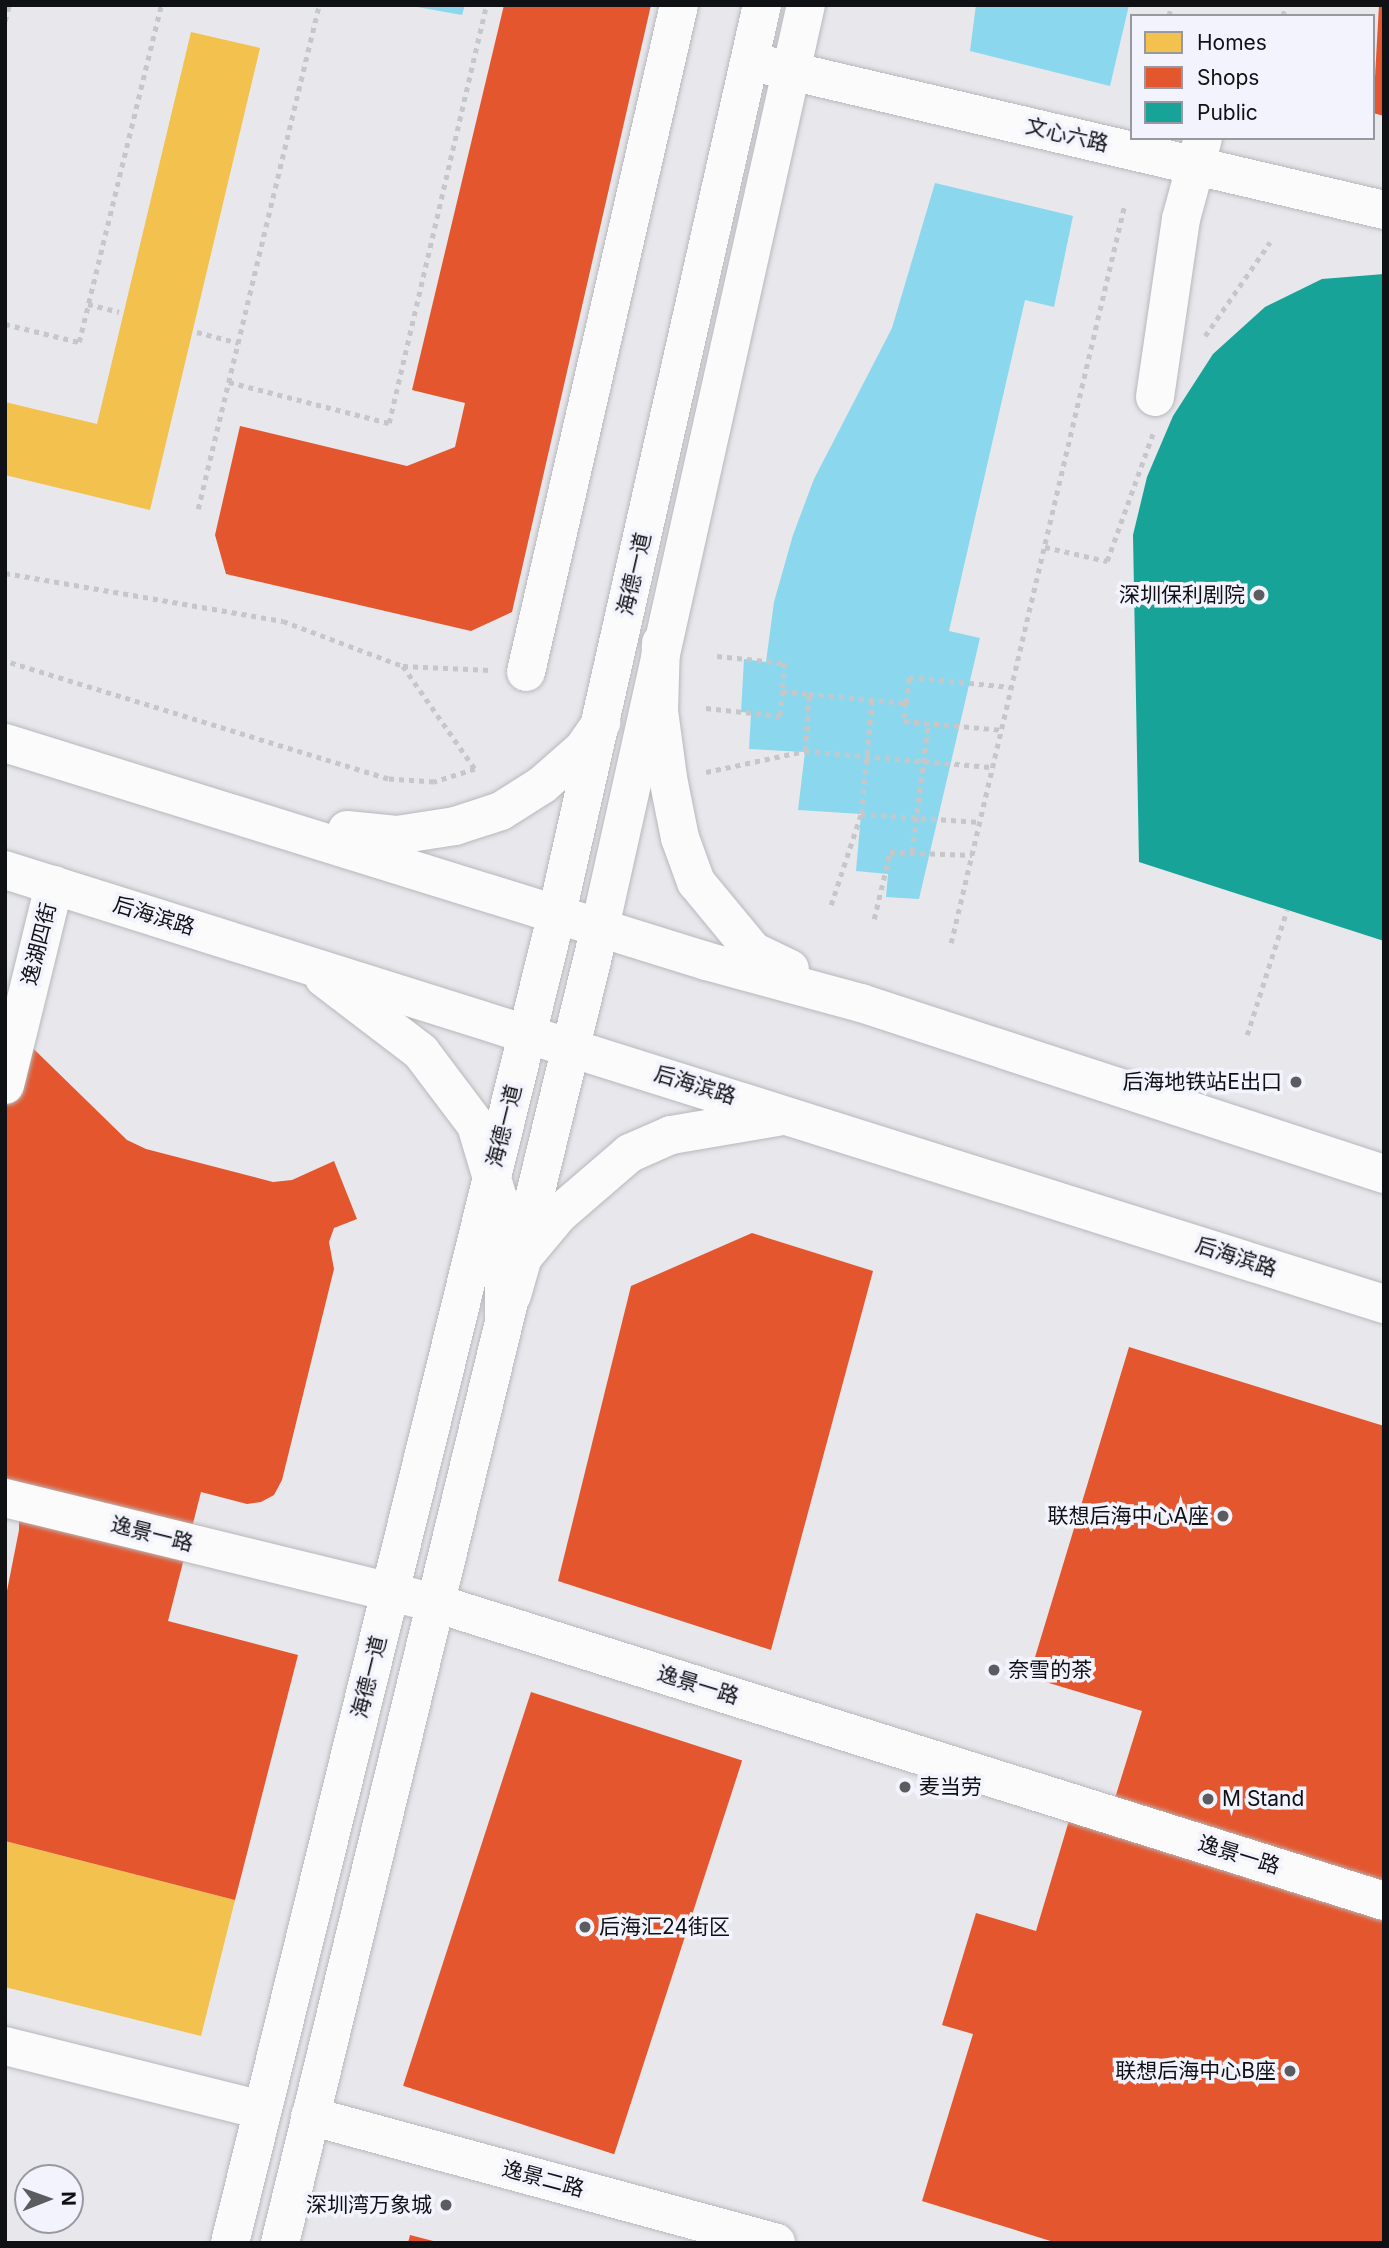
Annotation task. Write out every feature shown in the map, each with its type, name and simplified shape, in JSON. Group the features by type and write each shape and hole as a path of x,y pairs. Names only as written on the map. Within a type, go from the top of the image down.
{"street":[{"path":"526,672 679,5"},
{"name":"海德一道","path":"230,2243 557,913 762,5"},
{"name":"海德一道","path":"279,2243 600,927 806,5"},
{"name":"文心六路","path":"750,61 1130,138"},
{"name":"文心六路","path":"1139,140 1199,152 1384,210"},
{"path":"1155,397 1181,219 1199,152"},
{"path":"662,643 659,711 667,778 680,838 696,882 753,951 861,1003"},
{"path":"275,823 397,835 455,826 501,811 542,785 583,749 601,723"},
{"path":"5,743 275,823 600,927 861,1003 1384,1174"},
{"name":"后海滨路","path":"5,870 795,1116 1384,1304"},
{"name":"逸湖四街","path":"5,1085 54,886"},
{"path":"303,962 421,1052 476,1125 492,1178 504,1246 504,1321"},
{"path":"504,1321 523,1257 559,1214 630,1153 694,1130 795,1116"},
{"name":"逸景一路","path":"5,1497 435,1603 1384,1901"},
{"path":"5,2046 262,2110"},
{"name":"逸景二路","path":"310,2116 776,2243"}],"path":[{"path":"5,21 9,5"},
{"path":"5,324 79,342 161,5"},
{"path":"198,509 319,5"},
{"path":"229,382 389,423 486,5"},
{"path":"951,943 1124,207"},
{"path":"89,304 119,312"},
{"path":"197,332 239,343"},
{"path":"5,573 283,621 403,666 526,672"},
{"path":"706,708 780,716 785,663 717,656"},
{"path":"5,661 388,779 433,782 475,769 403,666"},
{"path":"1002,730 904,721 909,677 1012,687"},
{"path":"782,691 906,703"},
{"path":"805,751 809,694"},
{"path":"831,905 861,814 872,700"},
{"path":"912,852 928,723"},
{"path":"700,773 805,751 993,767"},
{"path":"861,814 980,822"},
{"path":"874,919 888,874 890,852 972,855"},
{"path":"1247,1035 1287,910"}],"water":[{"path":"406,5 465,5 462,15"},
{"path":"976,5 1129,5 1110,86 970,51"},
{"path":"935,183 1073,216 1054,307 1025,300 949,631 980,638 919,899 886,897 888,874 856,871 861,814 798,810 805,752 749,749 751,713 741,712 744,659 766,662 774,602 793,535 814,479 892,328"}],"building: Homes":[{"path":"508,5 644,5 521,543 469,531 458,579 376,561 379,545 327,533 325,543 345,548 334,597 232,574 243,526 267,531 270,518 225,508 238,452 388,487 385,500 407,505 424,494 420,487 449,469 453,475 473,463 494,373 481,370 477,386 429,375 453,272 503,284 498,304 510,307 536,195 516,190 512,206 463,195 485,99 534,111 530,128 551,132 576,26 555,21 550,44 501,33"},
{"path":"191,32 260,48 150,510 5,475 5,402 97,424"},
{"path":"5,1841 235,1900 201,2036 5,1987"}],"building: Shops":[{"path":"504,5 651,5 512,612 471,631 226,574 215,535 240,426 407,466 455,447 465,403 412,390"},
{"path":"1379,5 1384,5 1384,116 1375,114"},
{"path":"5,1021 127,1140 146,1149 273,1182 292,1180 334,1161 357,1219 334,1228 329,1242 334,1269 282,1480 274,1495 261,1502 247,1504 201,1492 168,1621 298,1655 235,1900 5,1841 5,1601 19,1530 19,1506 5,1477"},
{"path":"752,1233 873,1271 771,1650 558,1581 631,1286"},
{"path":"1129,1347 1384,1426 1384,2243 1057,2243 922,2201 973,2034 942,2025 976,1913 1036,1931 1079,1787 1115,1798 1142,1711 1029,1677"},
{"name":"后海汇24街区","path":"531,1692 742,1761 614,2154 403,2086"},
{"path":"410,2235 437,2242 437,2243 408,2243"}],"building: Public":[{"name":"深圳保利剧院","path":"1384,274 1384,941 1139,862 1133,535 1147,477 1173,416 1213,354 1265,307 1322,279"}],"place":[{"name":"深圳保利剧院","path":"1259,595"},
{"name":"后海地铁站E出口","path":"1296,1082"},
{"name":"联想后海中心A座","path":"1223,1516"},
{"name":"奈雪的茶","path":"994,1670"},
{"name":"麦当劳","path":"905,1787"},
{"name":"M Stand","path":"1208,1799"},
{"name":"后海汇24街区","path":"585,1927"},
{"name":"联想后海中心B座","path":"1290,2071"},
{"name":"深圳湾万象城","path":"446,2205"}]}
